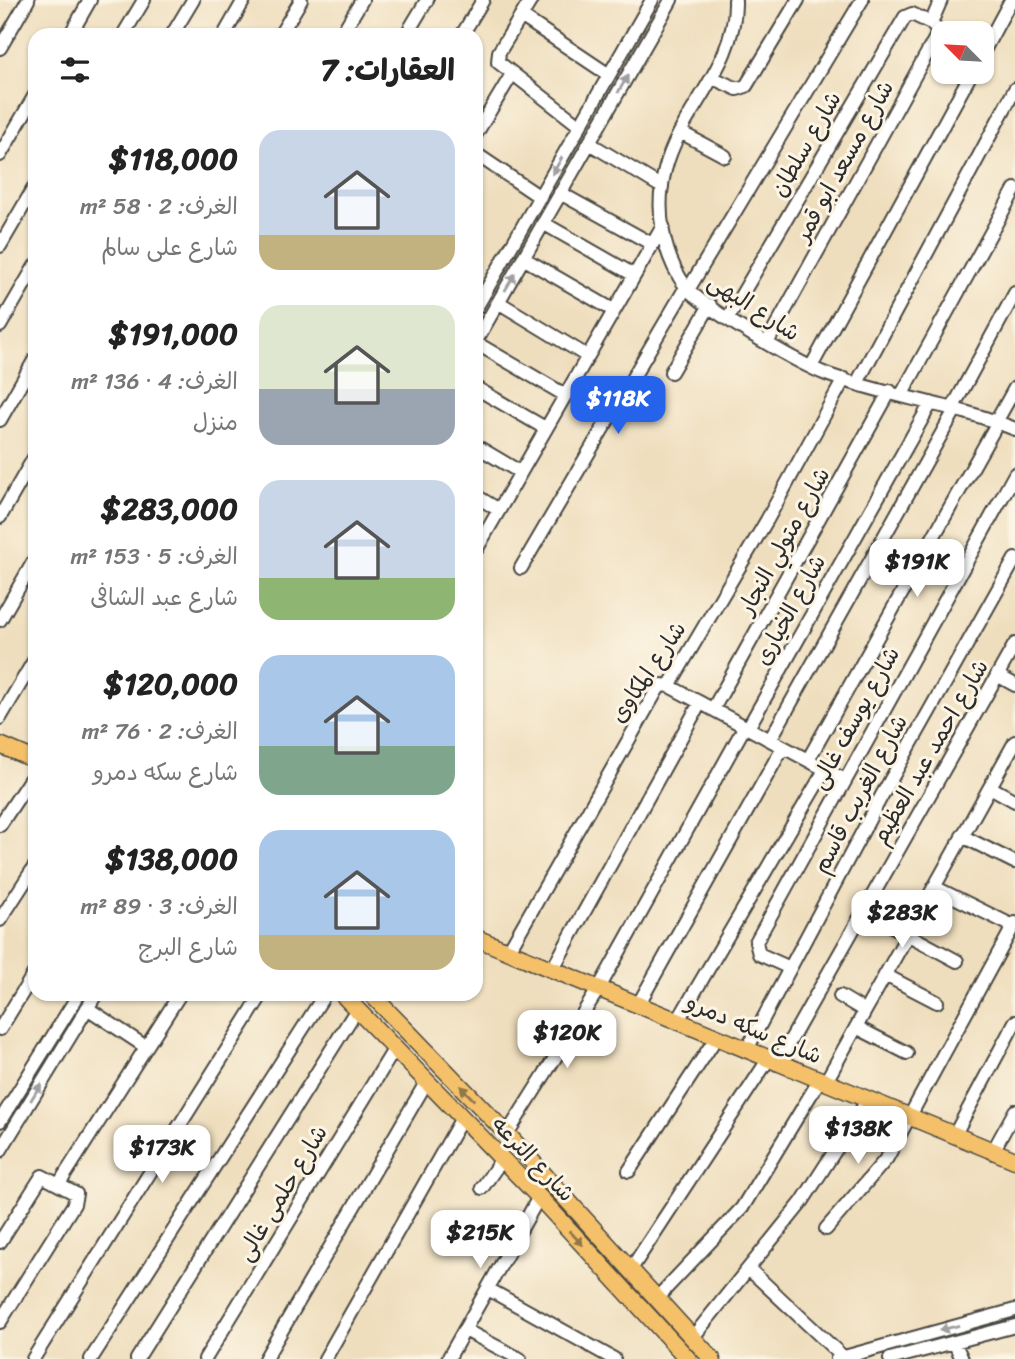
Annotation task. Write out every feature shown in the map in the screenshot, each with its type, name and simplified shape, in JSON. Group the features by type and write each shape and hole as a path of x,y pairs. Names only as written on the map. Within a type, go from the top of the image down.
{"main road":[{"path":"2,749 28,758"},
{"name":"شارع سكه دمرو","path":"483,941 1015,1160"},
{"name":"شارع الترعه","path":"349,1001 539,1197 688,1359"},
{"name":"شارع الترعه","path":"378,1001 507,1134 712,1359"},
{"path":"595,1258 608,1245"}],"street":[{"path":"0,48 28,0"},
{"path":"74,28 90,0"},
{"path":"127,28 144,0"},
{"path":"176,28 193,0"},
{"path":"228,28 244,0"},
{"path":"284,28 300,0"},
{"path":"345,28 362,0"},
{"path":"410,28 427,0"},
{"path":"466,28 483,0"},
{"path":"531,0 500,50 497,59 499,65 580,126"},
{"path":"483,296 652,0"},
{"path":"483,329 671,0"},
{"name":"شارع البهى","path":"735,0 732,34 713,78 671,151 662,187 663,226 671,258 687,288 767,343 811,367 1015,429"},
{"path":"713,78 737,89 746,86 798,0"},
{"path":"521,568 862,0"},
{"name":"شارع مسعد ابو قمر","path":"932,21 941,0"},
{"path":"994,32 1011,0"},
{"name":"شارع سلطان","path":"728,318 905,16 912,14 931,23"},
{"path":"521,16 609,75"},
{"name":"شارع مسعد ابو قمر","path":"767,343 931,46"},
{"path":"483,122 512,74"},
{"path":"811,367 965,84"},
{"name":"شارع المكاوى","path":"508,952 657,690 662,685 669,686 850,381 1015,89"},
{"path":"0,155 28,107"},
{"path":"682,133 725,156"},
{"path":"589,143 662,187"},
{"path":"483,159 540,197"},
{"name":"شارع متولي النجار","path":"713,709 1015,189"},
{"path":"560,193 652,244"},
{"path":"0,246 28,198"},
{"path":"543,223 634,275"},
{"path":"483,538 663,226"},
{"path":"523,258 613,310"},
{"path":"0,326 28,278"},
{"path":"769,740 1015,293"},
{"path":"498,302 587,356"},
{"path":"671,372 710,305"},
{"path":"483,346 565,395"},
{"path":"0,420 28,371"},
{"path":"808,760 1015,388"},
{"path":"483,392 545,428"},
{"name":"شارع الخيارى","path":"507,1134 598,988 931,403"},
{"path":"483,450 520,472"},
{"path":"0,517 28,468"},
{"name":"شارع يوسف غالى","path":"790,968 759,954 757,942 1015,474"},
{"path":"483,500 499,510"},
{"name":"شارع الغريب قاسم","path":"746,1051 881,797 1015,559"},
{"path":"0,620 4,604 28,569"},
{"name":"شارع احمد عبد العظيم","path":"631,1269 772,1062 863,911 1015,644"},
{"path":"0,718 28,671"},
{"path":"997,675 1015,685"},
{"path":"669,686 845,780"},
{"path":"552,970 700,703"},
{"path":"657,1298 742,1208 856,1027 1015,743"},
{"path":"638,1005 783,747"},
{"path":"677,1022 825,769"},
{"path":"0,825 28,783"},
{"path":"990,787 1015,801"},
{"path":"962,836 1014,863"},
{"path":"0,920 28,877"},
{"path":"826,1229 887,1158 1014,925 934,887"},
{"path":"863,911 957,961"},
{"path":"885,975 937,1002"},
{"path":"0,1028 28,983"},
{"path":"840,996 865,1011"},
{"path":"0,1121 75,1001"},
{"path":"0,1150 92,1001"},
{"path":"59,1184 176,1001"},
{"path":"33,1359 258,1001"},
{"path":"91,1359 321,1001"},
{"path":"87,1008 146,1047"},
{"path":"136,1359 357,1009"},
{"path":"955,1134 1009,1049 1015,1022"},
{"path":"856,1027 907,1054"},
{"path":"629,1171 716,1038"},
{"name":"شارع حلمى غالى","path":"205,1359 395,1048"},
{"path":"265,1359 426,1081"},
{"path":"693,1337 750,1270 802,1202 867,1101"},
{"path":"993,1151 1015,1111"},
{"path":"325,1359 463,1118"},
{"path":"482,1188 502,1158"},
{"path":"0,1242 42,1176 76,1194 76,1199 0,1322"},
{"path":"448,1359 539,1197"},
{"path":"750,1270 840,1358 1015,1310"},
{"path":"488,1289 614,1359"},
{"path":"894,1358 1015,1326"},
{"path":"465,1330 520,1359"},
{"path":"954,1342 962,1359"}]}
